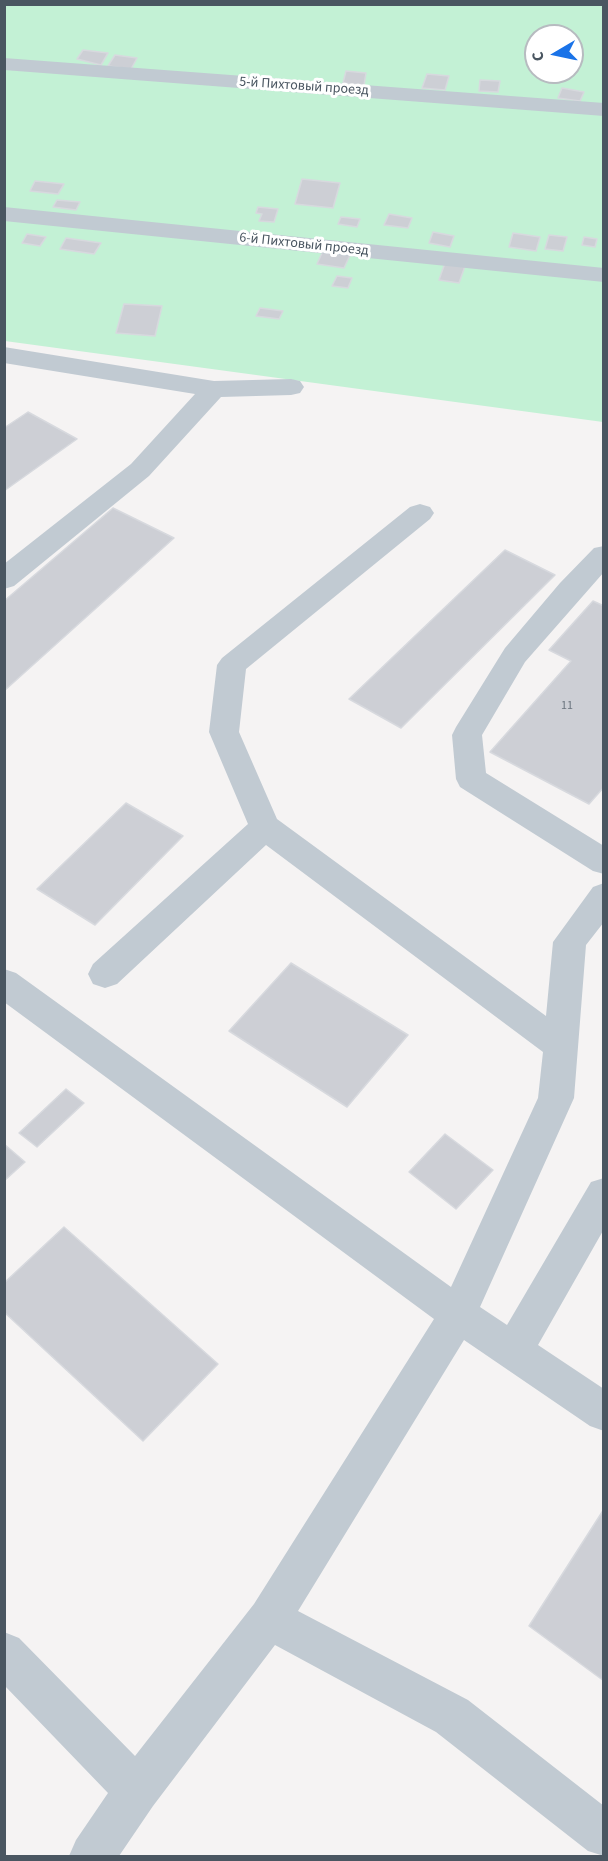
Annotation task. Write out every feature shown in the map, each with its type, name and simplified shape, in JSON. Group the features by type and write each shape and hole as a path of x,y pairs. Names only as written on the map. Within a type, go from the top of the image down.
{"lane":[{"name":"5-й Пихтовый проезд","path":"4,64 603,110"},
{"name":"6-й Пихтовый проезд","path":"4,214 603,275"},
{"path":"4,355 214,389 291,387"},
{"path":"4,579 140,470 214,389"},
{"path":"420,513 232,664 224,732 265,827 561,1046"},
{"path":"603,555 515,655 467,735 471,779 603,862"},
{"path":"105,974 265,827"},
{"path":"92,1857 137,1791 269,1620 458,1314 556,1098 570,942 603,896"},
{"path":"4,983 458,1314 603,1412"},
{"path":"513,1351 603,1194"},
{"path":"269,1620 452,1716 603,1835"},
{"path":"4,1653 137,1791"}],"green space":[{"path":"5,5 603,5 603,422 5,341"}],"building":[{"path":"83,50 108,53 101,65 77,59"},
{"path":"115,55 137,58 131,69 108,66"},
{"path":"346,71 366,73 364,85 343,83"},
{"path":"427,74 449,76 445,90 422,88"},
{"path":"480,80 500,81 498,92 479,91"},
{"path":"562,88 584,92 580,101 558,98"},
{"path":"302,179 340,183 333,208 295,204"},
{"path":"35,181 64,184 58,194 30,191"},
{"path":"57,200 80,202 76,210 53,207"},
{"path":"258,207 278,209 274,222 259,221 262,214 256,213"},
{"path":"389,214 412,218 408,228 384,225"},
{"path":"341,217 360,219 357,227 338,224"},
{"path":"433,232 454,236 450,247 429,243"},
{"path":"513,233 540,237 536,251 509,247"},
{"path":"27,234 46,237 40,246 22,243"},
{"path":"549,235 567,237 563,251 545,249"},
{"path":"584,237 597,239 595,247 582,245"},
{"path":"66,238 101,243 94,254 60,249"},
{"path":"323,251 350,255 344,268 317,264"},
{"path":"445,263 465,266 459,283 439,280"},
{"path":"337,276 352,278 348,288 332,286"},
{"path":"124,304 162,306 155,336 116,333"},
{"path":"260,308 283,311 279,319 256,316"},
{"path":"28,412 77,439 4,491 4,428"},
{"path":"113,508 174,538 4,691 4,601"},
{"path":"505,550 555,575 401,728 349,699"},
{"path":"593,601 604,606 604,787 589,804 490,752 571,661 549,650"},
{"path":"126,803 183,836 95,925 37,889"},
{"path":"291,963 408,1035 347,1107 229,1031"},
{"path":"66,1089 84,1103 37,1147 19,1133"},
{"path":"445,1134 493,1170 456,1209 409,1172"},
{"path":"4,1144 25,1162 4,1181"},
{"path":"64,1227 218,1364 143,1441 4,1312 4,1283"},
{"path":"604,1509 604,1681 529,1626"}]}
